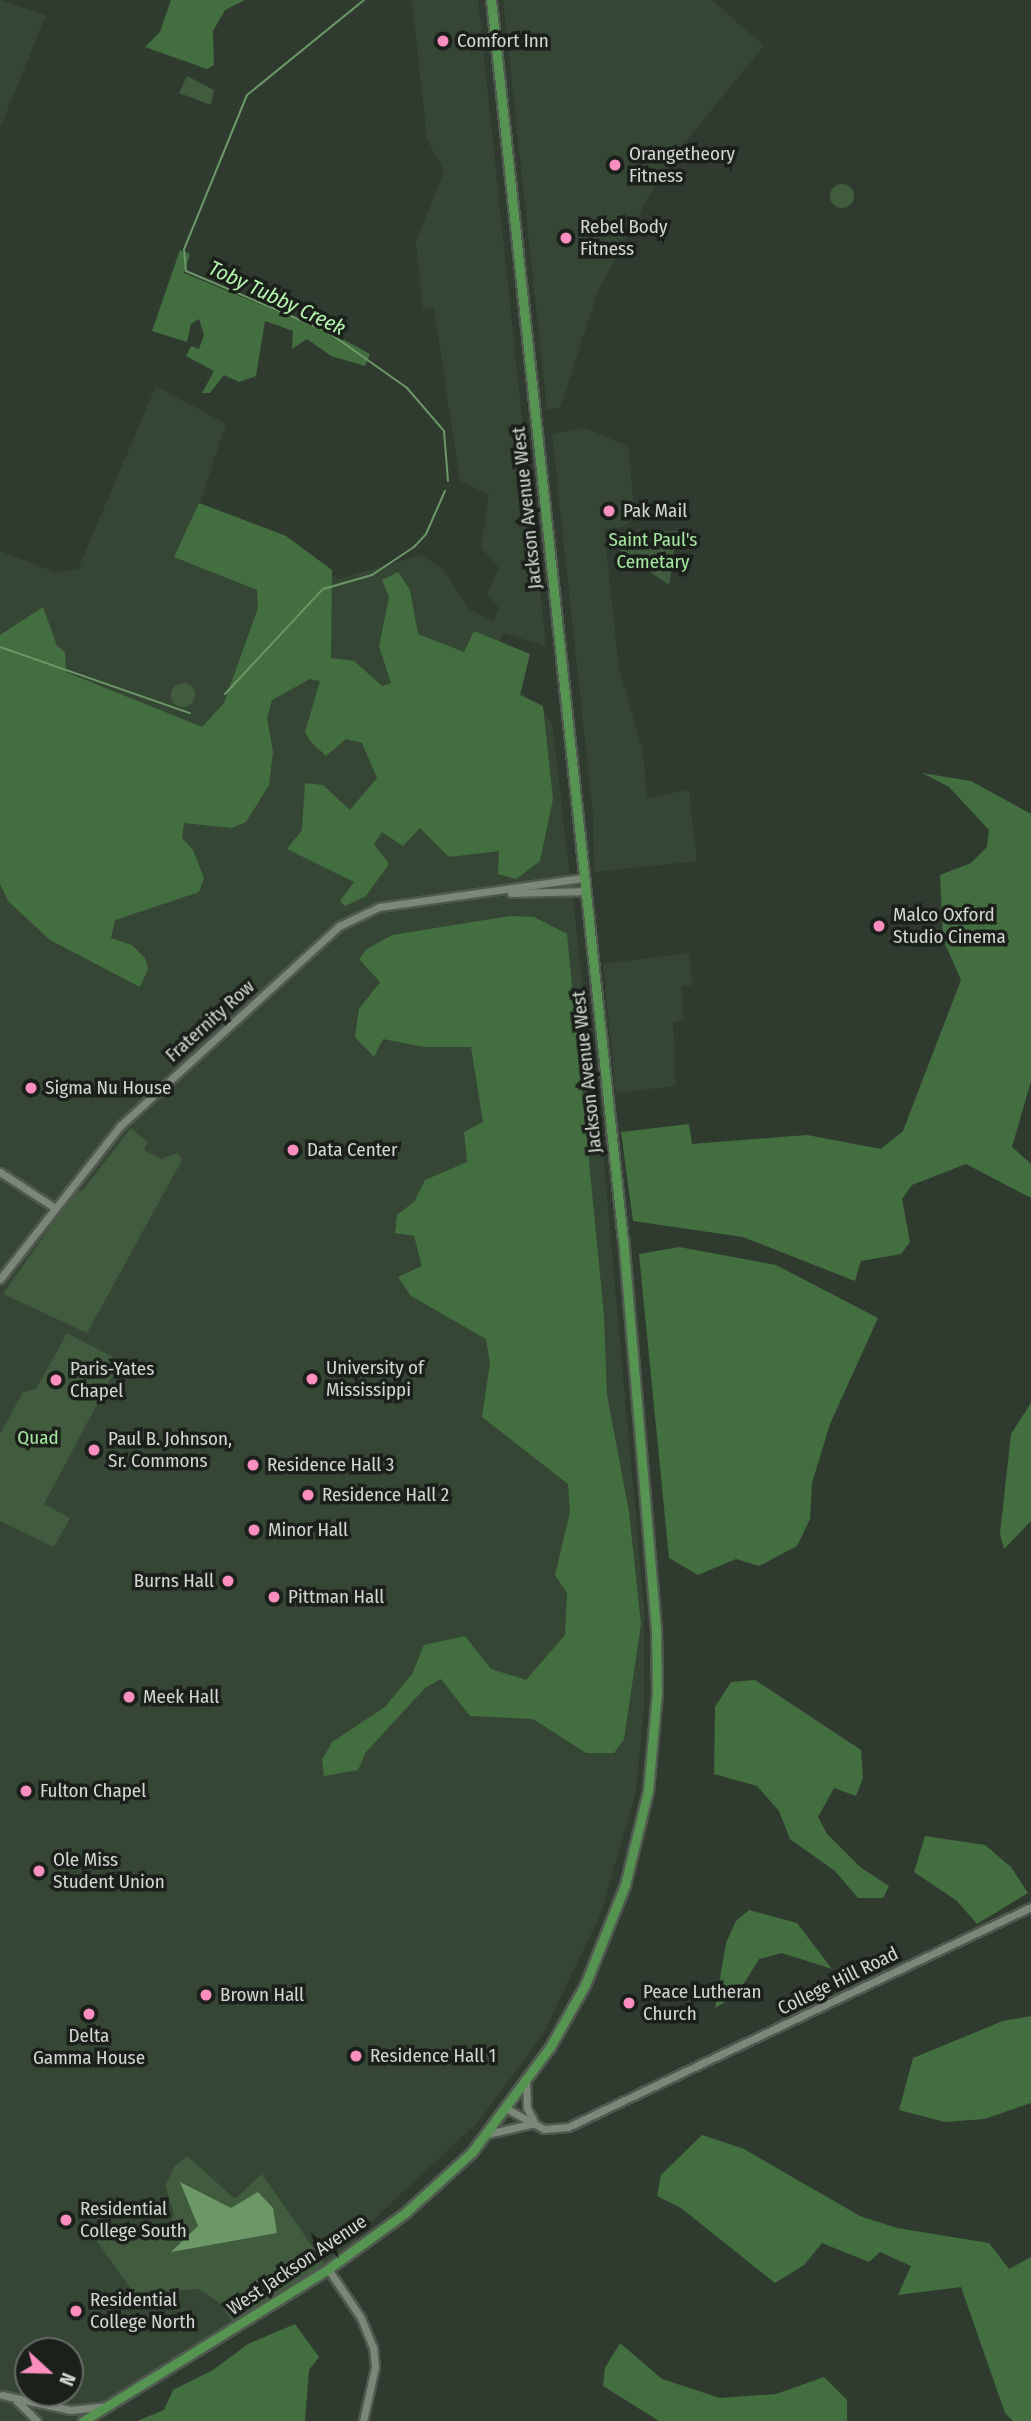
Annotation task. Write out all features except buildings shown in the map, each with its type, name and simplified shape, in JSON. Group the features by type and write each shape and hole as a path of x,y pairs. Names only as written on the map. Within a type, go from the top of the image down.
{"main road":[{"name":"Jackson Avenue West","path":"491,0 623,1241 657,1693 648,1791 625,1885 585,1985 507,2109"},
{"name":"West Jackson Avenue","path":"83,2421 328,2269 405,2213 487,2134 507,2109"}],"street":[{"name":"Fraternity Row","path":"0,1279 139,1107 339,926 379,907 506,892 583,878"},
{"name":"Fraternity Row","path":"506,892 541,896 585,891"},
{"path":"0,1172 55,1208"},
{"name":"College Hill Road","path":"507,2109 535,2124 556,2131 1031,1908"},
{"path":"487,2134 535,2124 527,2108 526,2081"},
{"path":"328,2269 361,2318 373,2347 375,2367 363,2421"},
{"path":"1,2395 69,2410 110,2405"},
{"path":"1,2395 27,2407 37,2421"}],"shaded area":[{"path":"0,0 46,15 0,128"},
{"path":"171,0 245,0 225,10 213,31 214,65 207,69 145,47 160,32"},
{"name":"University of Mississippi","path":"412,0 478,0 546,646 503,633 484,677 519,690 552,723 604,1164 644,1608 644,1711 635,1796 601,1913 543,2034 478,2122 360,2232 342,2268 90,2421 0,2421 0,551 57,573 78,569 156,386 226,424 200,503 338,579 422,555 444,570 469,609 493,621 499,608 487,594 499,568 481,547 489,495 460,481 434,308 423,309 416,242 444,171 427,139"},
{"path":"503,0 712,0 764,46 680,148 649,196 598,291 560,408 547,410"},
{"path":"180,250 190,254 184,273 337,336 370,354 365,366 331,356 307,339 292,349 293,331 265,321 256,376 239,382 224,375 210,393 202,393 214,371 186,356 191,346 199,349 204,335 199,319 191,324 187,342 152,331"},
{"path":"584,428 628,446 635,518 623,527 604,529 619,669 643,752 647,798 689,790 697,861 594,872 593,815 552,434"},
{"path":"199,503 286,536 332,570 331,658 354,661 382,686 391,683 379,646 389,597 382,580 398,572 410,590 418,634 464,652 474,631 530,654 520,695 543,706 553,799 540,861 516,879 498,874 499,851 449,857 420,828 403,846 382,832 374,844 389,864 366,896 345,906 340,901 354,882 287,849 302,830 305,783 323,785 350,810 377,778 362,743 346,739 326,756 310,741 305,732 320,681 310,679 272,700 267,718 273,752 269,785 246,822 232,828 184,823 182,838 193,850 204,878 199,892 115,920 111,938 132,945 145,958 148,969 140,987 50,940 8,901 0,884 0,635 43,607 57,646 65,652 66,672 202,727 224,703 258,608 257,590 174,557"},
{"path":"922,773 971,781 1031,814 1031,1081 1012,1147 1031,1164 1031,1198 966,1164 912,1185 902,1199 910,1242 901,1254 861,1261 855,1281 743,1237 633,1221 621,1132 689,1124 692,1144 807,1135 881,1149 903,1131 961,980 943,939 940,875 971,863 987,847 989,830 949,787"},
{"path":"510,916 534,917 567,934 604,1316 607,1395 629,1512 641,1624 624,1739 614,1753 586,1753 533,1719 470,1716 441,1679 425,1688 366,1752 358,1770 324,1776 322,1760 332,1742 385,1707 412,1674 424,1645 465,1636 491,1669 526,1680 565,1635 567,1593 555,1575 570,1512 568,1484 482,1417 490,1363 486,1339 411,1296 398,1277 422,1266 414,1236 395,1233 397,1215 414,1202 425,1180 467,1162 464,1132 483,1122 471,1047 424,1047 383,1039 374,1057 355,1037 359,1009 380,982 359,959 367,949 392,935"},
{"path":"689,953 692,985 681,987 684,1020 673,1022 676,1086 616,1093 603,964"},
{"path":"679,1247 776,1265 878,1318 830,1424 812,1483 810,1519 797,1546 759,1566 736,1559 698,1575 669,1558 639,1254"},
{"path":"1031,1403 1031,1521 1004,1549 1000,1534 1011,1434"},
{"path":"755,1680 861,1750 863,1778 856,1796 834,1788 818,1817 827,1834 860,1867 889,1886 883,1898 858,1898 835,1871 790,1839 779,1811 757,1786 714,1774 715,1707 731,1682"},
{"path":"925,1836 985,1845 1011,1867 1028,1893 977,1924 957,1901 914,1872"},
{"path":"749,1910 797,1923 832,1969 782,1953 759,1959 737,1995 715,2008 726,1943 736,1921"},
{"path":"1031,2016 1031,2103 984,2119 945,2122 899,2110 913,2058 1003,2021"},
{"path":"702,2135 744,2149 860,2216 897,2228 989,2243 1009,2269 1031,2257 1031,2421 1013,2421 1005,2413 961,2287 898,2295 911,2266 880,2252 869,2262 822,2243 804,2265 775,2283 681,2208 657,2196 661,2175"},
{"path":"180,2182 231,2208 258,2192 273,2208 277,2233 171,2252 198,2226"},
{"path":"295,2324 319,2357 309,2370 305,2421 137,2421 164,2410 173,2390 213,2370 248,2344"},
{"path":"620,2343 662,2379 720,2398 776,2394 824,2377 847,2400 847,2421 659,2421 603,2386 605,2368"}],"green space":[{"path":"187,76 214,90 211,105 179,93"},
{"path":"837,184 847,184 854,191 854,201 847,208 837,208 830,201 830,191"},
{"name":"Saint Paul's Cemetary","path":"677,531 669,585 616,548 617,543 648,532"},
{"path":"183,683 192,686 195,695 192,704 183,707 174,704 171,695 174,686"},
{"path":"131,1128 148,1142 144,1150 161,1159 178,1153 182,1160 87,1333 3,1294 77,1189 82,1191"},
{"name":"Quad","path":"67,1333 120,1361 44,1504 70,1518 54,1547 0,1521 0,1434 23,1392 36,1389"},
{"path":"187,2156 235,2199 262,2174 328,2269 236,2327 221,2304 199,2289 165,2291 142,2305 97,2241 105,2235 113,2241 136,2241 171,2223 174,2214 165,2186 174,2167"}],"waterway":[{"name":"Toby Tubby Creek","path":"364,0 247,95 184,249 186,271 328,332 407,388 444,431 448,481"},
{"name":"Toby Tubby Creek","path":"225,694 323,589 372,575 414,547 426,534 445,491"},
{"name":"Toby Tubby Creek","path":"0,647 190,713"}],"place":[{"name":"Comfort Inn","path":"443,41"},
{"name":"Orangetheory Fitness","path":"615,165"},
{"name":"Rebel Body Fitness","path":"566,238"},
{"name":"Pak Mail","path":"609,511"},
{"name":"Malco Oxford Studio Cinema","path":"879,926"},
{"name":"Sigma Nu House","path":"31,1088"},
{"name":"Data Center","path":"293,1150"},
{"name":"University of Mississippi","path":"312,1379"},
{"name":"Paris-Yates Chapel","path":"56,1380"},
{"name":"Paul B. Johnson, Sr. Commons","path":"94,1450"},
{"name":"Residence Hall 3","path":"253,1465"},
{"name":"Residence Hall 2","path":"308,1495"},
{"name":"Minor Hall","path":"254,1530"},
{"name":"Burns Hall","path":"228,1581"},
{"name":"Pittman Hall","path":"274,1597"},
{"name":"Meek Hall","path":"129,1697"},
{"name":"Fulton Chapel","path":"26,1791"},
{"name":"Ole Miss Student Union","path":"39,1871"},
{"name":"Brown Hall","path":"206,1995"},
{"name":"Peace Lutheran Church","path":"629,2003"},
{"name":"Delta Gamma House","path":"89,2014"},
{"name":"Residence Hall 1","path":"356,2056"},
{"name":"Residential College South","path":"66,2220"},
{"name":"Residential College North","path":"76,2311"}]}
